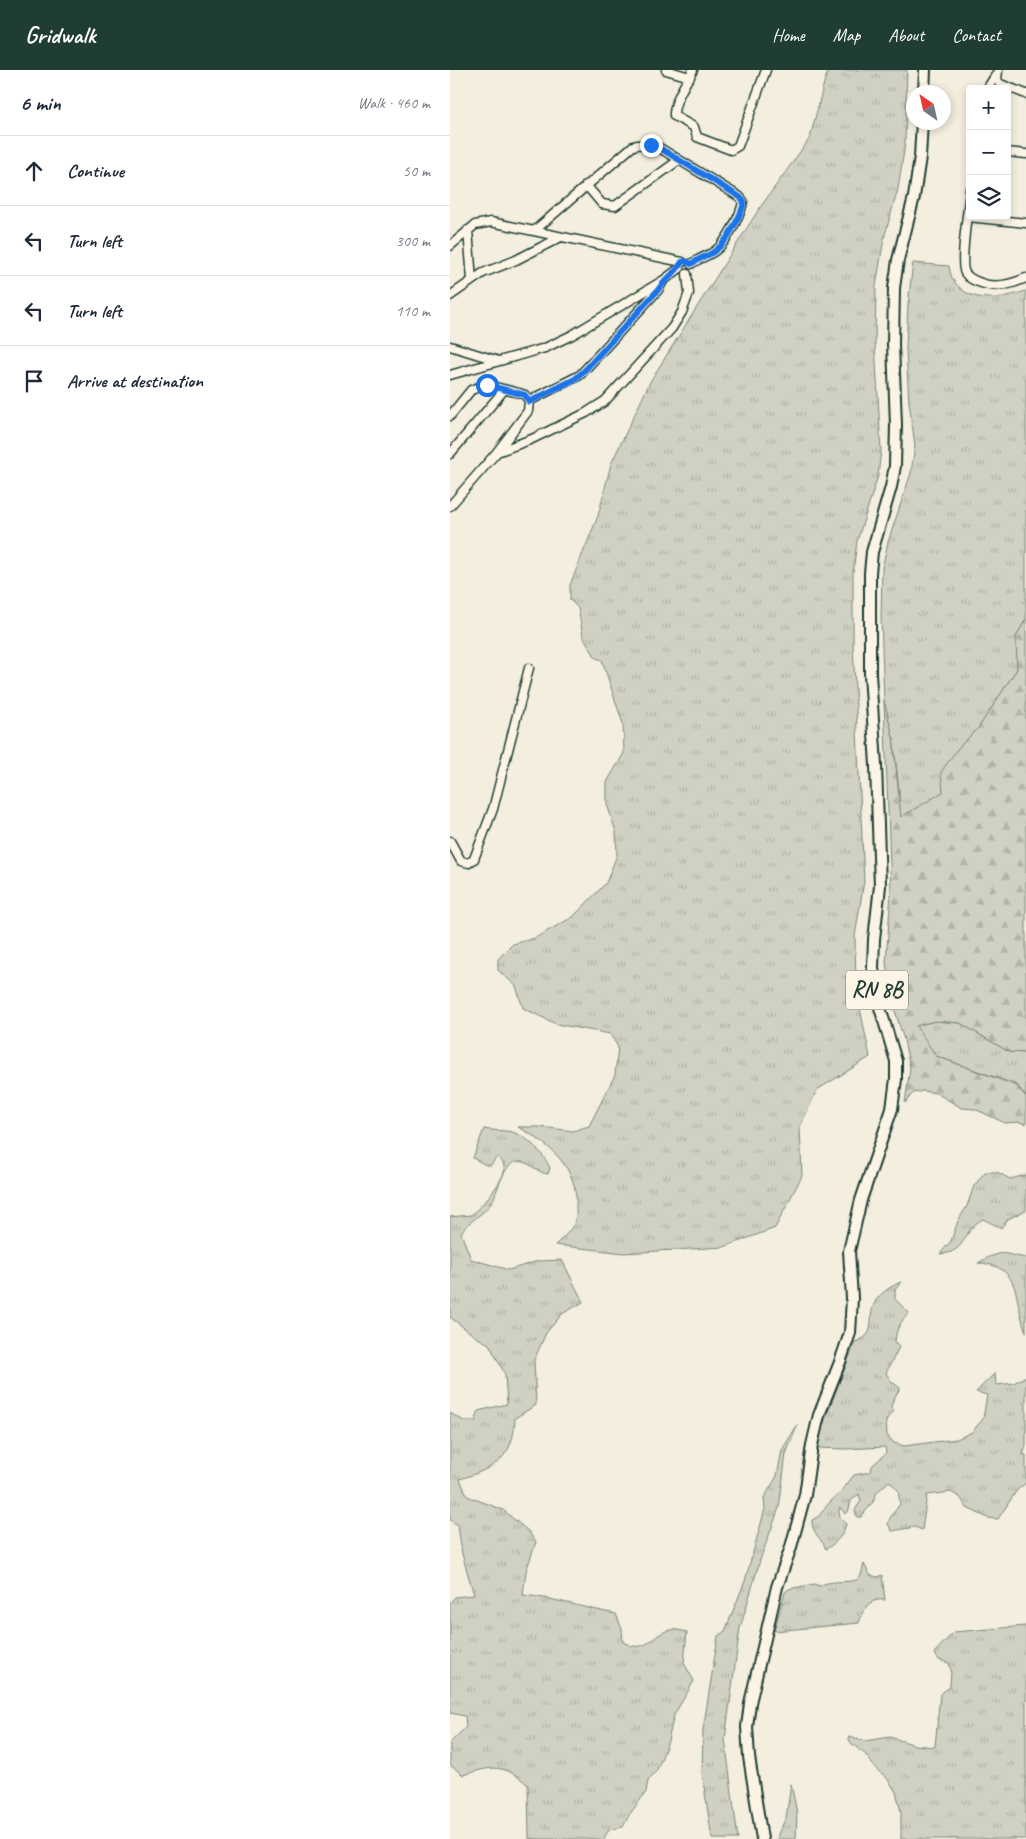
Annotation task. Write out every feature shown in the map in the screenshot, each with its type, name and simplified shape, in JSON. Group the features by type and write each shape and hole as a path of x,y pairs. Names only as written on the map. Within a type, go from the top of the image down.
{"main road":[{"path":"924,85 925,70"},
{"name":"RN 8B","path":"762,1839 746,1727 750,1703 777,1587 791,1547 805,1495 812,1445 819,1415 850,1333 852,1298 849,1251 861,1200 892,1109 896,1079 896,1061 878,1001 873,968 880,886 876,765 870,674 870,573 872,552 891,487 895,466 894,288 898,260 915,189 922,130"}],"street":[{"path":"666,70 691,73 678,101 674,116 694,127 697,137 731,150 738,146 766,70"},
{"path":"989,85 998,71"},
{"path":"998,71 997,80 1000,84 1026,94"},
{"path":"534,231 633,146 639,144 658,147 744,201 742,211 722,244 713,252 691,264"},
{"path":"1011,152 1026,154"},
{"path":"586,185 602,204 615,206 679,160"},
{"path":"968,220 962,259 965,273 971,280 984,285 998,286 1026,278"},
{"path":"1003,220 1026,222"},
{"path":"450,246 474,225 491,222 681,265"},
{"path":"468,230 472,280"},
{"path":"450,296 489,270 516,260 559,238"},
{"path":"450,375 545,348 572,335 664,280 685,261 691,264"},
{"path":"687,274 692,270 691,264"},
{"path":"681,265 681,272 687,274"},
{"path":"497,452 540,435 586,413 605,401 672,328 682,312 689,293 687,274"},
{"path":"529,402 580,375 658,290 664,280"},
{"path":"450,346 499,361"},
{"path":"450,416 471,390 479,386 487,385 525,395 529,402 528,411 497,452 450,506"},
{"path":"450,454 504,390"},
{"path":"450,841 461,861 469,863 474,859 492,809 529,668"}],"green space":[{"path":"829,70 907,70 905,144 898,189 884,238 876,286 875,344 881,450 878,476 857,541 853,572 853,644 864,881 855,936 856,989 870,1057 817,1090 800,1127 802,1176 775,1228 724,1247 624,1253 555,1245 569,1231 576,1219 576,1192 567,1169 559,1158 540,1141 518,1127 541,1127 573,1131 589,1126 615,1075 618,1047 610,1034 556,1024 523,1008 516,986 498,970 498,959 513,944 535,938 573,917 606,883 617,855 616,832 607,804 607,782 624,753 623,724 602,660 596,658 583,636 578,608 570,600 570,585 598,516 611,464 651,380 759,209 810,138"},
{"path":"913,263 949,266 952,278 961,289 978,297 998,298 1026,291 1026,619 1016,637 1017,669 979,727 958,748 943,792 900,818 893,737 884,701 881,618 882,568 888,542 911,473 915,445 909,402 906,349 908,304"},
{"path":"1026,619 1026,1053 1009,1052 960,1023 935,1021 916,1026 936,1056 1017,1086 1026,1097 1026,1124 1020,1122 1005,1123 975,1109 962,1108 936,1093 923,1091 913,1093 905,1103 910,1068 892,1001 886,963 891,892 884,701 893,737 901,817 943,792 941,772 958,748 979,727 1017,669 1016,637"},
{"path":"935,1021 960,1023 1009,1052 1026,1053 1026,1097 1017,1085 936,1056 915,1026"},
{"path":"484,1129 518,1134 529,1141 550,1168 548,1174 525,1162 516,1162 508,1167 503,1176 503,1163 497,1157 491,1165 486,1165 473,1158"},
{"path":"985,1172 997,1172 1010,1179 1026,1175 1026,1210 1008,1219 1001,1228 983,1219 971,1229 955,1250 940,1254 951,1241 974,1186"},
{"path":"503,1176 490,1205 468,1224 461,1233 471,1259 509,1270 538,1261 562,1260 583,1302 562,1314 546,1333 534,1360 536,1405 515,1418 511,1443 500,1459 483,1470 460,1479 467,1496 503,1510 528,1531 536,1542 526,1571 523,1595 546,1598 616,1614 622,1629 623,1642 631,1646 644,1645 671,1630 687,1632 684,1663 694,1681 674,1715 668,1741 657,1770 648,1781 646,1792 629,1815 623,1827 609,1830 605,1839 529,1839 528,1785 505,1770 490,1768 463,1775 450,1765 450,1743 466,1727 465,1716 450,1713 450,1602 455,1597 474,1595 462,1554 458,1525 450,1520 450,1413 464,1421 476,1421 478,1411 507,1404 505,1374 489,1344 476,1337 450,1317 450,1217 471,1215 485,1201"},
{"path":"1002,1253 1026,1258 1026,1332 1010,1277 1003,1270 992,1265 978,1263"},
{"path":"901,1282 895,1290 895,1299 909,1313 898,1329 895,1341 899,1347 886,1373 891,1381 900,1388 891,1407 894,1411 886,1420 887,1435 894,1443 904,1446 957,1439 972,1432 983,1419 987,1395 976,1392 995,1373 996,1385 1014,1383 1026,1376 1026,1446 1023,1455 1026,1455 1026,1483 1017,1490 998,1519 988,1518 967,1508 960,1497 951,1492 927,1495 922,1530 915,1527 892,1531 888,1524 900,1504 898,1490 889,1481 877,1492 873,1502 861,1517 857,1517 855,1510 861,1501 859,1494 851,1501 848,1512 845,1514 840,1507 839,1514 846,1524 845,1528 839,1539 826,1549 815,1532 812,1520 818,1517 854,1475 871,1472 872,1466 886,1453 885,1447 817,1448 821,1430 855,1342 862,1339 869,1332 875,1302 884,1292"},
{"path":"798,1424 786,1454 779,1508 761,1557 740,1628 725,1739 738,1839 712,1839 702,1773 703,1730 718,1636 725,1631 745,1581 765,1509 764,1498 777,1476 782,1450"},
{"path":"864,1564 870,1575 877,1577 882,1575 885,1600 875,1601 867,1606 862,1613 859,1623 774,1631 785,1592 789,1589 814,1584 819,1586 828,1583 857,1580 861,1575"},
{"path":"1026,1626 1026,1839 901,1839 901,1811 896,1792 888,1779 875,1768 866,1755 851,1743 848,1737 865,1741 890,1737 915,1745 935,1747 940,1694 950,1687 951,1670 949,1663 939,1660 934,1653 954,1632"},
{"path":"791,1784 797,1813 796,1839 778,1839 778,1834 786,1818"}],"route":[{"path":"487,385 525,395 529,402 575,379 658,290 664,280 680,268 682,262 685,261 691,264 718,249 722,244 742,211 744,201 703,174 658,147 651,145"}]}
